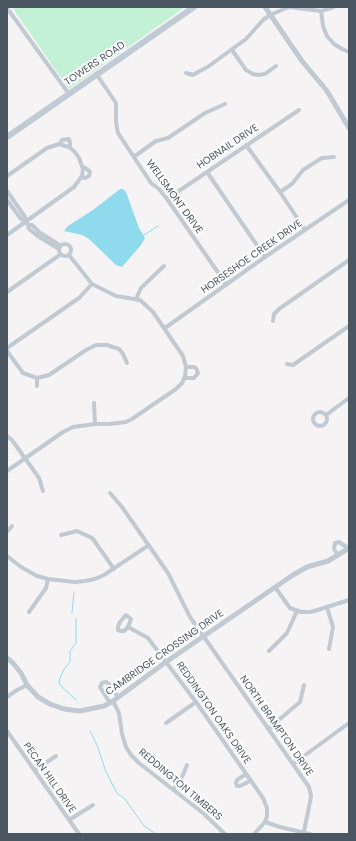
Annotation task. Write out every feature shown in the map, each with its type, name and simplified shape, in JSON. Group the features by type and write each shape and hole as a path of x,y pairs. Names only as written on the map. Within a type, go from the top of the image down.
{"main road":[{"name":"TOWERS ROAD","path":"7,137 194,7"}],"street":[{"path":"265,7 302,61 327,91 349,128"},
{"path":"186,73 193,75 209,66 246,39 263,20 270,15 289,7 321,10 334,7"},
{"path":"7,8 68,94"},
{"path":"321,10 323,26 327,36 334,44 349,52"},
{"path":"232,50 246,70 253,74 265,74 276,66"},
{"name":"WELLSMONT DRIVE","path":"97,75 116,103 116,122 118,133 135,156 151,183 159,189 167,199 226,284"},
{"path":"135,156 156,141 168,138 205,113 225,104"},
{"name":"HOBNAIL DRIVE","path":"167,199 299,110"},
{"path":"7,176 47,148 60,144 62,140 68,139 70,148"},
{"path":"7,235 74,187 82,177 83,167 78,155 70,148 60,144"},
{"path":"246,145 305,230"},
{"path":"280,192 292,184 303,170 322,158 334,157"},
{"path":"82,177 85,178 89,176 90,172 83,167"},
{"path":"207,172 265,257"},
{"path":"7,191 25,217 28,225 32,225 61,250 65,256 69,255 92,284 116,296 140,300 149,308 165,328 183,356 186,367 184,378 176,389 132,419 126,422 74,427 64,432 7,471"},
{"path":"7,200 21,219 26,221"},
{"name":"HORSESHOE CREEK DRIVE","path":"165,328 226,284 349,200"},
{"path":"7,292 61,250 65,244 72,250 69,255"},
{"path":"273,321 274,314 279,309 349,260"},
{"path":"136,299 141,288 164,266"},
{"path":"92,284 79,298 7,350 23,373 37,378 49,375 86,350 96,346 108,345 119,349 123,354 126,363"},
{"path":"287,364 293,365 349,326"},
{"path":"184,378 194,378 198,373 194,367 186,367"},
{"path":"37,378 37,386"},
{"path":"326,415 349,398"},
{"path":"94,403 95,424"},
{"path":"7,436 12,440 39,478 43,491"},
{"name":"NORTH BRAMPTON DRIVE","path":"110,493 122,507 168,573 183,606 190,617 292,764 307,783 310,793 310,802 304,832"},
{"path":"7,532 12,526"},
{"path":"62,535 77,531 90,537 114,569"},
{"name":"CAMBRIDGE CROSSING DRIVE","path":"7,658 21,673 27,685 38,697 50,704 64,709 80,711 104,706 301,570 328,561 338,555 349,548 339,542 335,543 334,549 338,555"},
{"path":"7,556 29,572 48,579 85,581 95,579 114,569 149,545"},
{"path":"29,612 46,588 48,579"},
{"path":"275,587 288,605 303,613 311,612 349,600"},
{"path":"327,607 333,627 328,649"},
{"path":"269,651 287,634 297,611"},
{"name":"REDDINGTON OAKS DRIVE","path":"128,627 148,638 196,702 266,804 267,812 265,822"},
{"name":"REDDINGTON TIMBERS","path":"118,697 109,684 106,682 102,683 100,687 119,713 122,734 126,747 131,755 139,763 203,813 224,834"},
{"path":"7,697 27,685"},
{"path":"268,729 300,702 304,685"},
{"path":"166,723 196,702"},
{"path":"292,764 349,723"},
{"name":"PECAN HILL DRIVE","path":"7,731 79,834"},
{"path":"35,770 56,756"},
{"path":"174,789 183,775 187,765"},
{"name":"REDDINGTON OAKS DRIVE","path":"246,774 237,780 237,786 250,781"},
{"path":"69,820 93,805"},
{"path":"254,834 265,822 310,834"}],"green space":[{"path":"12,7 185,7 69,89"}],"water":[{"path":"120,189 123,189 126,192 139,228 145,238 141,245 122,267 116,265 89,239 82,235 64,231 68,226 93,210"}],"waterway":[{"path":"144,235 158,226"},
{"path":"72,613 74,592"},
{"path":"76,619 76,643 70,651 70,662 64,669 59,681 60,685 76,700"},
{"path":"90,731 97,745 106,772 117,793 125,799 144,826 156,834"}]}
